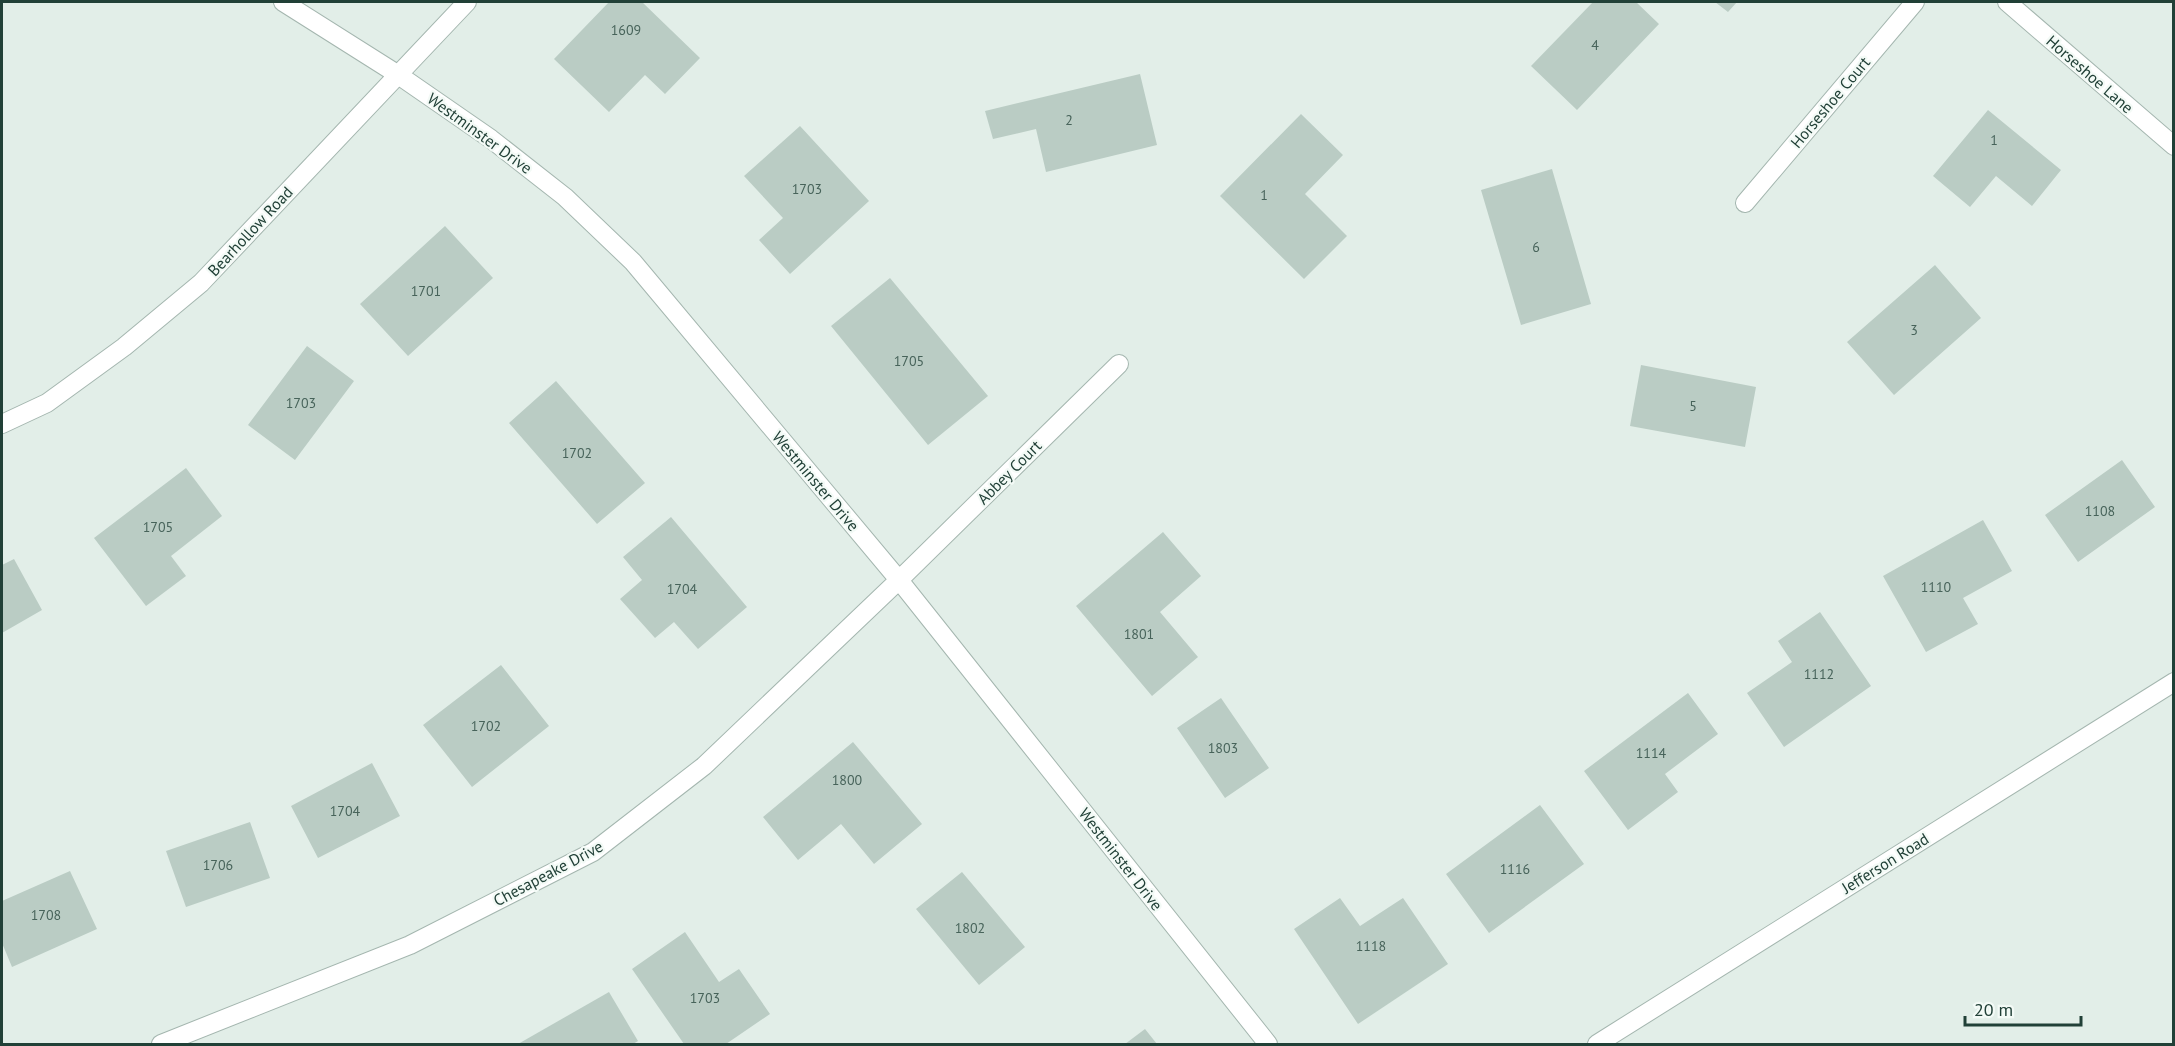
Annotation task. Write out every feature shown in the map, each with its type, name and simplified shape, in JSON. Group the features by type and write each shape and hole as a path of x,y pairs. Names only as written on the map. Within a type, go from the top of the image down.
{"street":[{"name":"Westminster Drive","path":"283,2 397,74 491,139 565,197 633,262 899,580 1268,1044"},
{"name":"Bearhollow Road","path":"2,423 47,404 124,347 201,284 467,2"},
{"name":"Horseshoe Court","path":"1745,203 1915,2"},
{"name":"Horseshoe Lane","path":"2007,2 2174,146"},
{"name":"Abbey Court","path":"899,580 1119,364"},
{"name":"Chesapeake Drive","path":"161,1044 410,945 593,852 704,766 899,580"},
{"name":"Jefferson Road","path":"1597,1044 2174,682"}],"building":[{"path":"609,2 642,2 700,58 665,94 645,75 609,112 554,59"},
{"path":"1593,2 1636,2 1659,24 1577,110 1531,66"},
{"path":"1715,2 1737,2 1728,12"},
{"path":"1140,74 1157,145 1046,172 1036,129 993,139 985,111"},
{"path":"1988,110 2061,170 2032,206 1996,176 1970,207 1933,176"},
{"path":"1301,114 1343,155 1305,194 1347,236 1304,279 1220,196"},
{"path":"800,126 869,201 790,274 759,240 783,218 744,176"},
{"path":"1552,169 1591,304 1521,325 1481,190"},
{"path":"445,226 493,278 408,356 360,304"},
{"path":"1935,265 1981,318 1894,395 1847,342"},
{"path":"890,278 988,396 928,445 831,326"},
{"path":"307,346 354,381 295,460 248,425"},
{"path":"1641,365 1756,387 1745,447 1630,426"},
{"path":"556,381 645,483 597,524 509,423"},
{"path":"2122,460 2155,507 2078,562 2045,515"},
{"path":"186,468 222,516 171,556 186,576 146,606 94,538"},
{"path":"671,517 747,607 698,649 674,622 655,638 620,599 642,580 623,557"},
{"path":"1983,520 2012,571 1963,598 1978,624 1926,652 1883,576"},
{"path":"1163,532 1201,576 1160,612 1198,657 1152,696 1076,606"},
{"path":"14,559 42,610 2,633 2,565"},
{"path":"1820,612 1871,686 1784,747 1747,693 1792,662 1778,641"},
{"path":"501,665 549,726 472,787 423,725"},
{"path":"1688,693 1718,734 1665,774 1678,792 1628,830 1584,771"},
{"path":"1221,698 1269,768 1225,798 1177,728"},
{"path":"853,742 922,824 874,864 841,824 798,860 763,817"},
{"path":"372,763 400,816 318,858 291,806"},
{"path":"1540,805 1584,864 1489,933 1446,874"},
{"path":"250,822 270,878 186,907 166,851"},
{"path":"70,871 97,929 12,967 2,943 2,901"},
{"path":"962,872 1025,947 979,985 916,909"},
{"path":"1340,898 1360,926 1403,898 1448,964 1358,1024 1294,929"},
{"path":"685,932 719,982 739,969 770,1014 726,1044 684,1044 632,969"},
{"path":"609,992 638,1041 633,1044 518,1044"},
{"path":"1145,1029 1157,1044 1125,1044"}]}
